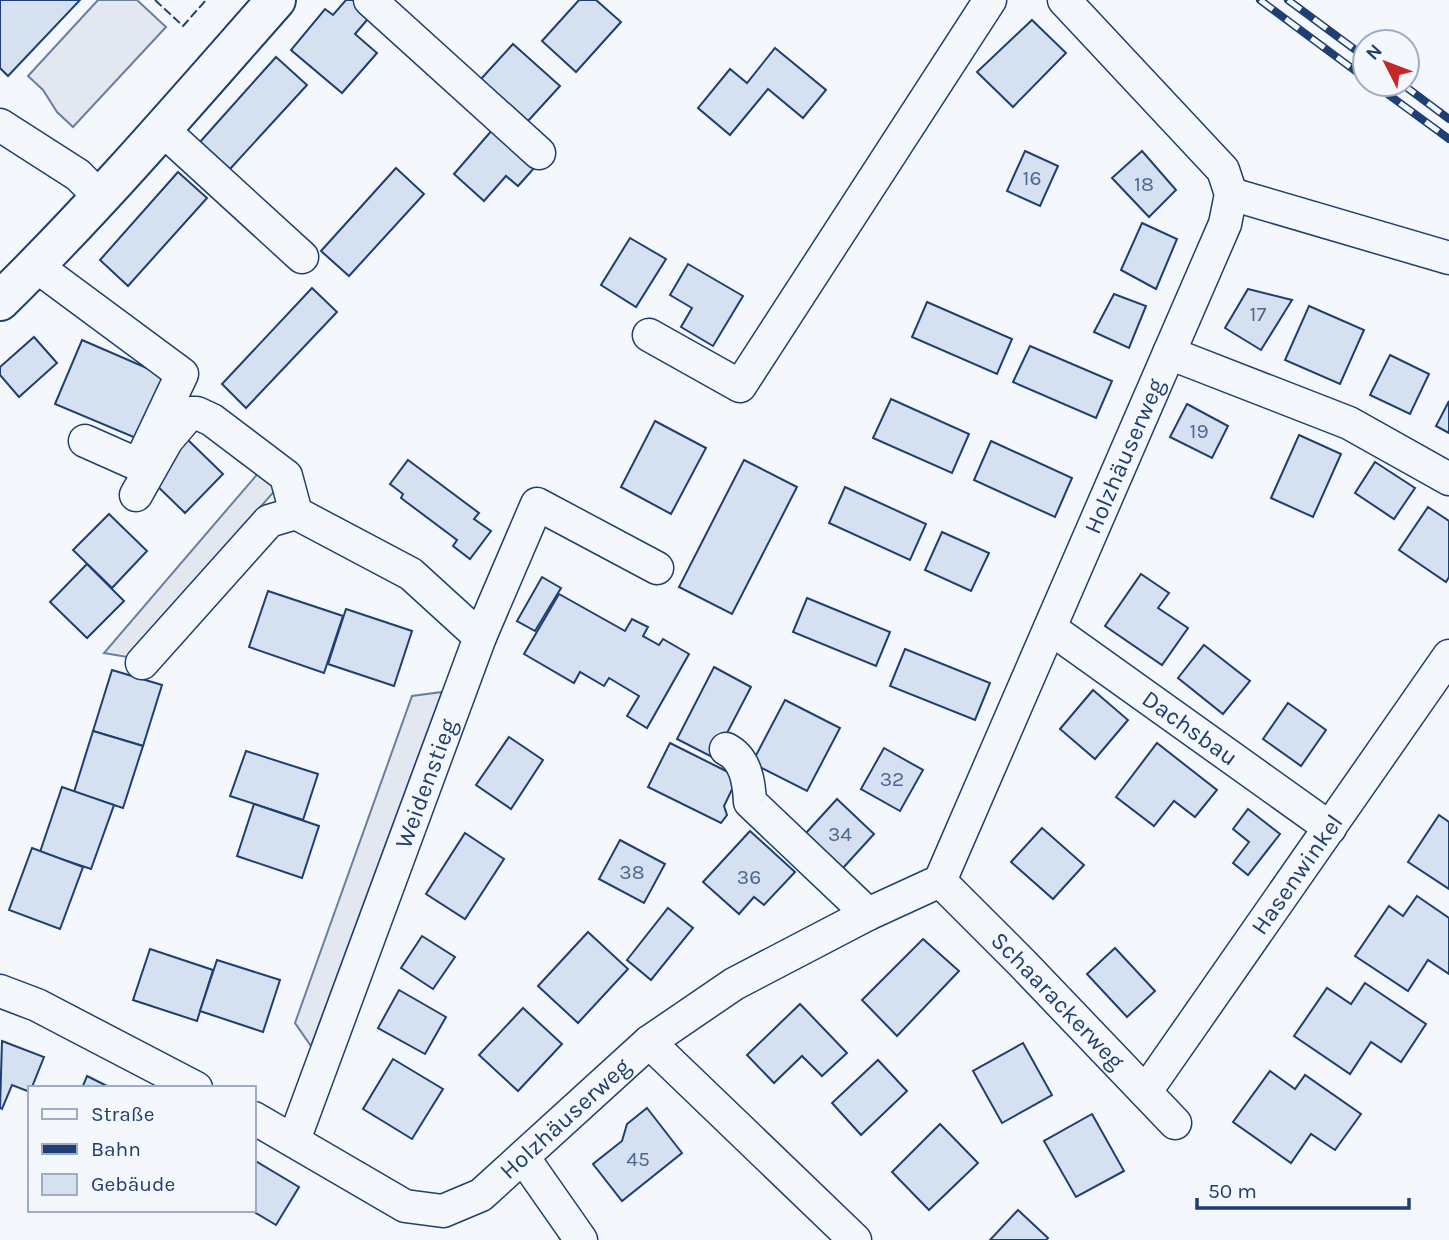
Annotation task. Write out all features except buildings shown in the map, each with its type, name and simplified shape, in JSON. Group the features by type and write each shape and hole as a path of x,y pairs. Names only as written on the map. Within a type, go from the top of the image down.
{"main road":[{"path":"0,301 36,266 162,129 276,0"}],"street":[{"path":"370,0 539,153"},
{"path":"649,335 740,386 990,0"},
{"path":"1063,0 1223,170 1231,194 1449,258"},
{"path":"0,125 78,175 99,196"},
{"path":"162,129 302,257"},
{"name":"Holzhäuserweg","path":"256,1119 405,1206 443,1211 481,1195 649,1042 734,984 868,914 940,881 1225,224 1231,194"},
{"path":"36,266 182,374 139,465 85,441"},
{"path":"1169,353 1349,424 1449,480"},
{"path":"136,495 167,440 190,413 197,413 212,420 286,476 296,513"},
{"name":"Weidenstieg","path":"294,1140 480,637 537,504 657,568"},
{"path":"142,663 268,521 296,513 411,574 480,637"},
{"name":"Dachsbau","path":"1050,628 1330,828"},
{"name":"Hasenwinkel","path":"1146,1091 1449,656"},
{"path":"726,749 735,753 744,768 749,784 750,802 868,914"},
{"name":"Schaarackerweg","path":"940,881 1175,1123"},
{"path":"0,991 37,1005 192,1086"},
{"path":"649,1042 855,1240"},
{"path":"523,1157 581,1240"}],"shaded area":[{"path":"98,0 137,0 166,27 73,127 28,76"},
{"path":"260,471 279,486 127,657 104,653"},
{"path":"442,692 311,1046 295,1023 412,696"}],"railway":[{"path":"1260,0 1351,68"},
{"path":"1288,0 1351,47"},
{"path":"1393,98 1449,139"},
{"path":"1421,98 1449,119"}],"fence":[{"path":"155,0 183,26 206,0"}]}
